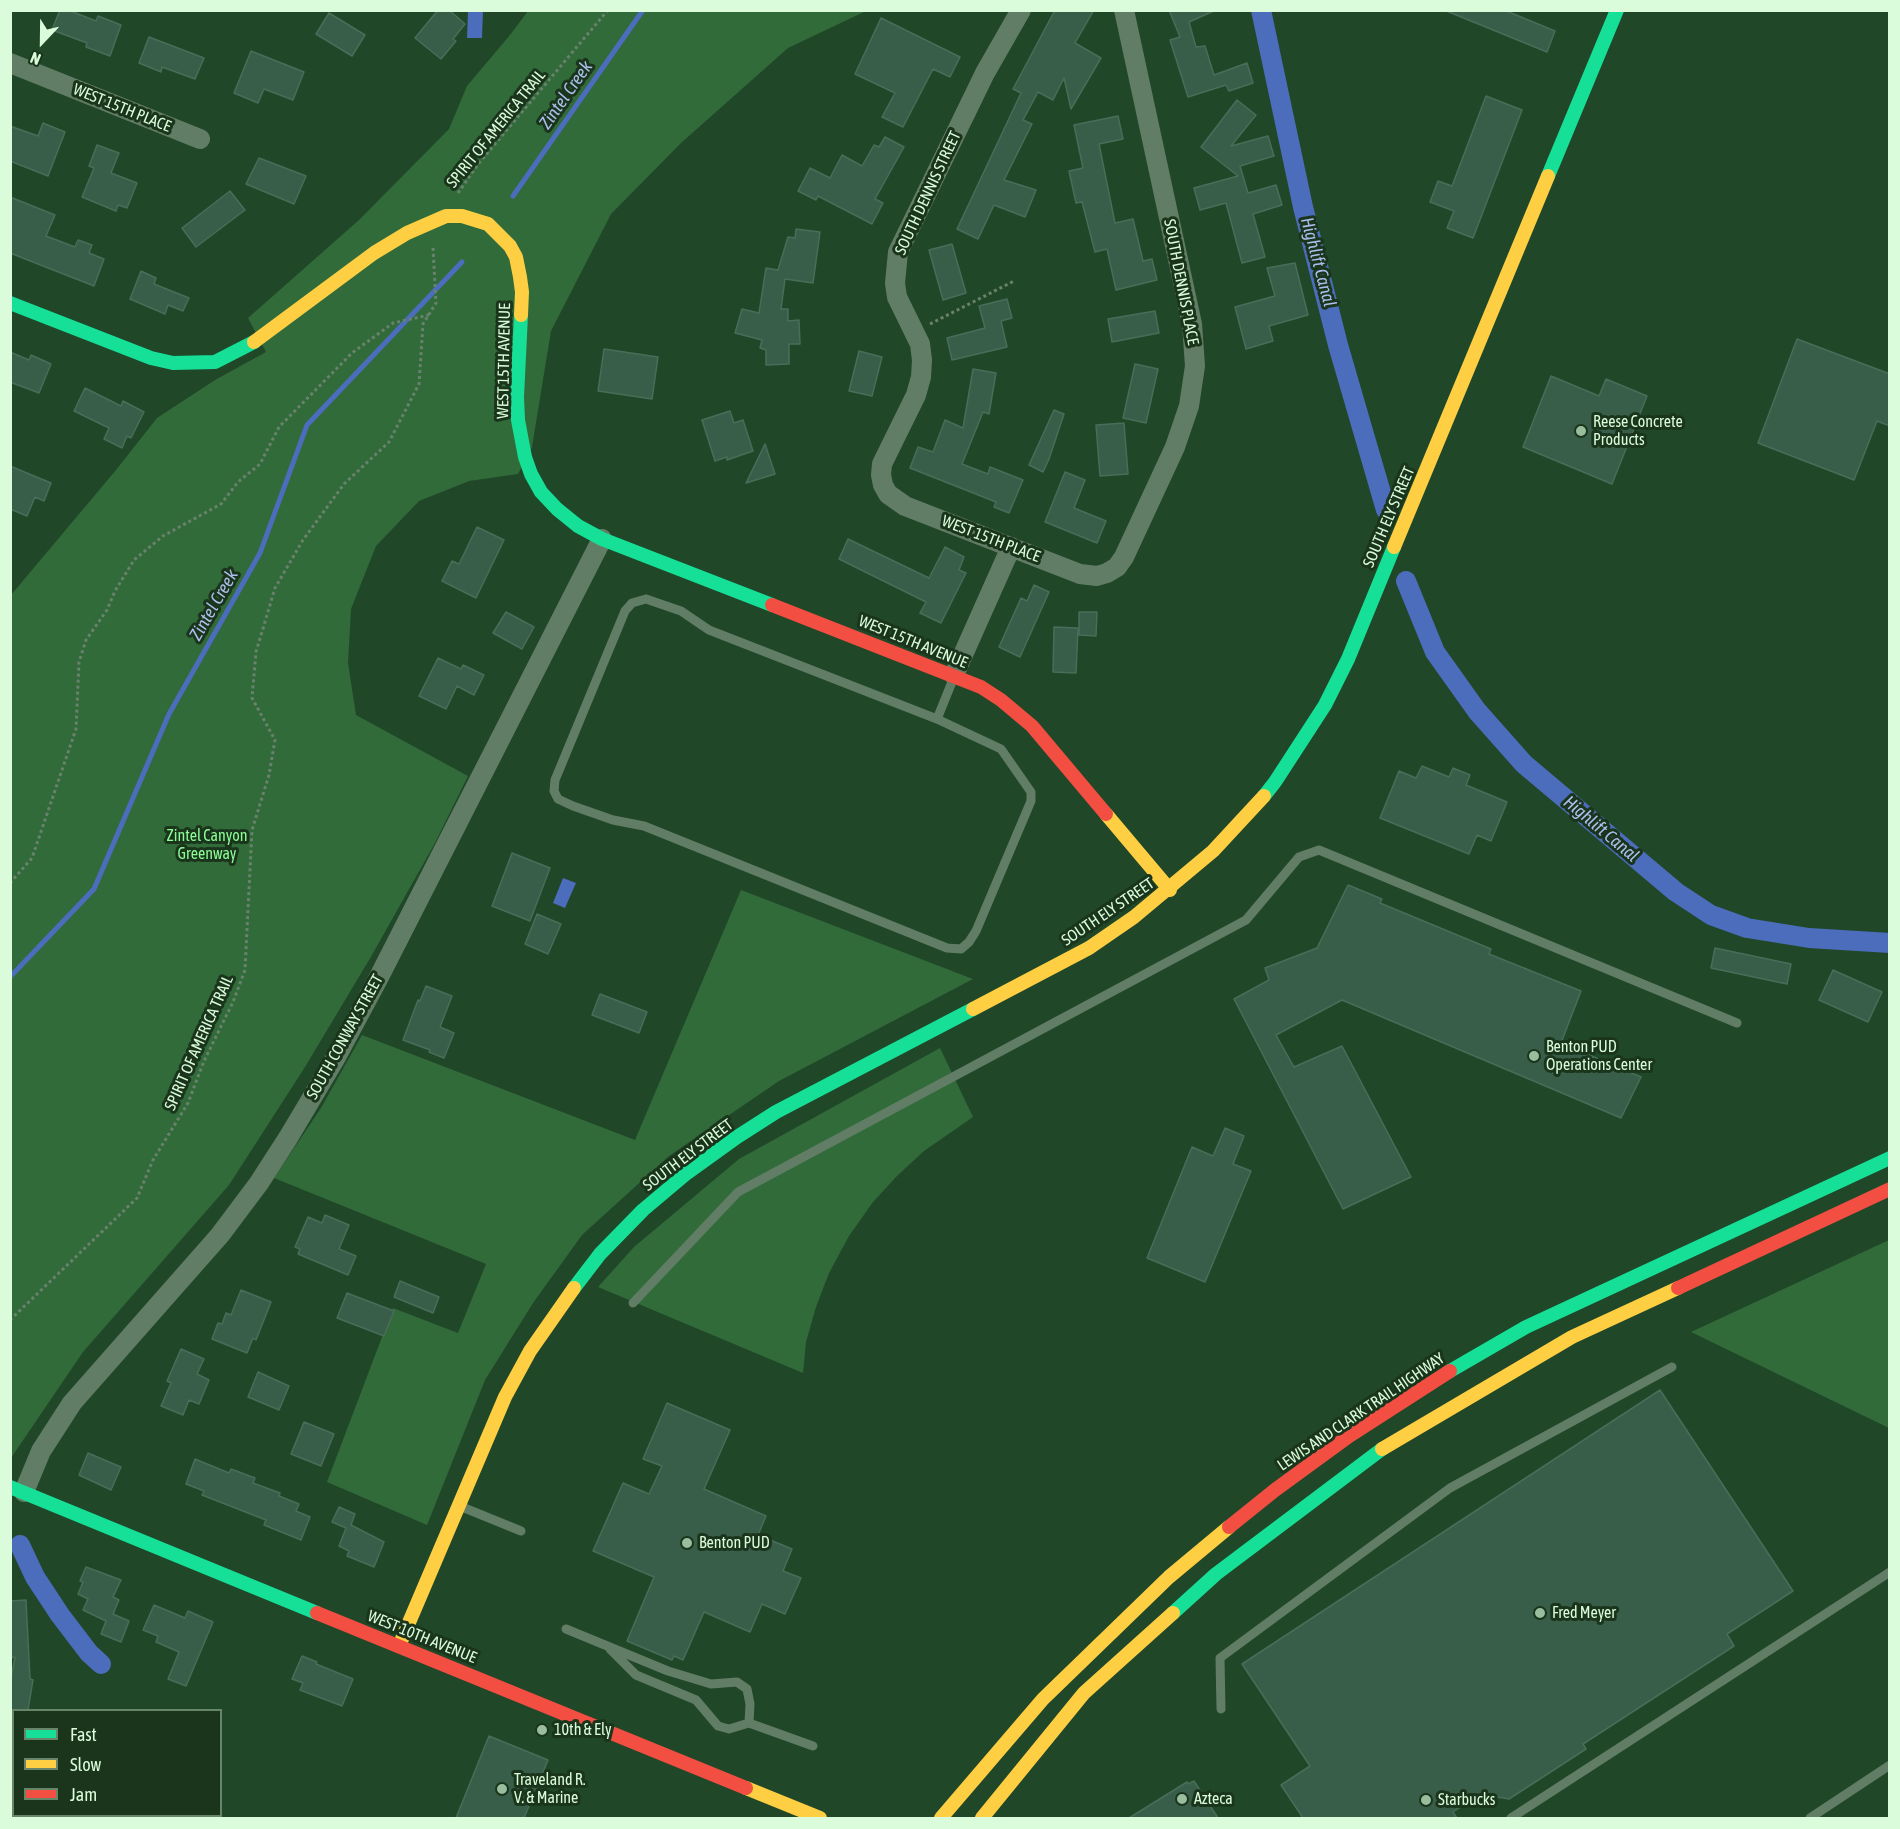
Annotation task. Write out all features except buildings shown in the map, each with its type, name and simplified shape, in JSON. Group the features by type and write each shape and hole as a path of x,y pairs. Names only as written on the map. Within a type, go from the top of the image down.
{"main road":[{"name":"SOUTH ELY STREET","path":"399,1646 505,1397 530,1351 600,1254 643,1210 687,1173 737,1137 776,1113 1089,948 1170,890 1248,815 1275,782 1325,705 1348,659 1617,10"},
{"name":"WEST 15TH AVENUE","path":"10,303 151,358 173,363 215,362 258,340 374,253 407,233 441,217 462,216 488,224 510,246 516,257 522,292 518,420 525,457 531,474 541,492 557,509 579,526 602,539 954,675 1001,700 1032,726 1170,890"},
{"name":"LEWIS AND CLARK TRAIL HIGHWAY","path":"941,1818 1043,1699 1169,1577 1275,1490 1349,1436 1432,1382 1526,1327 1890,1158"},
{"path":"982,1818 1084,1693 1216,1574 1382,1449 1572,1337 1890,1189"},
{"name":"WEST 10TH AVENUE","path":"17,1490 820,1818"}],"street":[{"name":"SOUTH DENNIS STREET","path":"883,485 882,464 916,395 921,377 922,360 915,332 897,297 895,283 898,252 985,73 1021,10"},
{"name":"SOUTH DENNIS PLACE","path":"1107,573 1117,567 1124,557 1175,447 1189,406 1195,366 1192,324 1124,10"},
{"name":"WEST 15TH PLACE","path":"10,63 200,139"},
{"name":"WEST 15TH PLACE","path":"883,485 894,500 905,506 1080,574 1097,576 1107,573"},
{"name":"SOUTH CONWAY STREET","path":"17,1490 72,1402 220,1235 259,1184 294,1128 335,1059 373,987 602,539"},
{"path":"954,675 1011,547"}],"lane":[{"path":"645,599 681,611 709,630 937,719 1001,749 1031,792 1030,801 976,931 961,949 947,948 644,826 613,820 573,806 558,798 554,791 555,780 626,611 632,603 645,599"},
{"path":"937,719 954,675"},
{"path":"633,1303 738,1191 1246,920 1299,857 1319,850 1737,1023"},
{"path":"1221,1709 1220,1658 1450,1488 1672,1367"},
{"path":"458,1505 521,1531"},
{"path":"1511,1818 1890,1572"},
{"path":"566,1629 660,1668 711,1684 737,1682 747,1689 750,1704 749,1723"},
{"path":"606,1645 636,1675 696,1700 718,1726 729,1729 749,1723 813,1746"},
{"path":"1810,1818 1890,1765"}],"path":[{"name":"SPIRIT OF AMERICA TRAIL","path":"10,1320 136,1198 153,1160 188,1103 204,1061 234,1002 245,970 252,830 269,776 275,740 252,698 256,652 275,588 303,540 344,484 390,442 419,384 423,324 436,303 432,237 441,217 479,163 608,10"},
{"path":"915,332 1014,280"},
{"path":"10,883 32,858 76,729 79,662 86,640 107,610 115,591 134,560 163,536 221,504 238,482 260,464 279,427 352,352 393,322 429,315"}],"green space":[{"name":"Zintel Canyon Greenway","path":"528,11 866,11 788,48 681,143 611,214 551,331 532,447 518,474 469,481 419,501 376,546 351,609 348,663 356,715 468,776 435,843 372,955 305,1067 229,1185 83,1352 11,1458 11,595 157,418 215,380 266,352 248,318 359,220 449,129 467,86"},
{"path":"741,890 973,979 779,1081 669,1156 582,1235 533,1303 485,1380 427,1525 327,1482 393,1308 458,1333 486,1264 274,1178 321,1108 362,1035 635,1140"},
{"path":"940,1048 973,1117 924,1151 897,1176 873,1202 849,1236 829,1273 816,1307 806,1342 803,1373 598,1287 634,1247 739,1159"},
{"path":"1889,1240 1889,1428 1691,1332"}],"water":[{"path":"468,11 483,11 482,38 467,38"},
{"path":"563,878 576,883 565,908 553,903"}],"waterway":[{"name":"Zintel Creek","path":"513,196 643,10"},
{"name":"Highlift Canal","path":"1261,10 1303,207 1338,345 1386,510"},
{"name":"Zintel Creek","path":"10,977 94,889 169,714 260,553 307,425 462,262"},
{"name":"Highlift Canal","path":"1406,581 1435,652 1477,711 1524,764 1676,892 1711,915 1747,928 1809,938 1890,943"},
{"path":"20,1545 35,1577 60,1615 89,1653 101,1664"}],"traffic: fast":[{"path":"1548,176 1617,10"},
{"path":"10,303 151,358 173,363 215,362 254,342"},
{"path":"521,315 518,420 525,457 541,492 578,526 602,539 772,605"},
{"path":"1264,796 1325,705 1348,659 1394,547"},
{"path":"574,1288 600,1254 643,1210 687,1173 737,1137 776,1112 973,1009"},
{"path":"1450,1371 1526,1327 1890,1158"},
{"path":"1173,1613 1216,1574 1382,1449"},
{"path":"10,1487 317,1613"}],"traffic: slow":[{"path":"1394,547 1548,176"},
{"path":"254,342 374,253 407,233 446,216 462,216 488,224 510,246 516,257 520,277 521,315"},
{"path":"973,1009 1089,948 1134,917 1213,851 1264,796"},
{"path":"1106,814 1170,890"},
{"path":"399,1646 505,1397 530,1351 574,1288"},
{"path":"1382,1449 1572,1337 1678,1288"},
{"path":"941,1818 1043,1699 1169,1577 1229,1527"},
{"path":"982,1818 1084,1693 1173,1613"},
{"path":"746,1788 820,1818"}],"traffic: jam":[{"path":"772,605 981,687 1001,700 1032,726 1106,814"},
{"path":"1678,1288 1890,1189"},
{"path":"1229,1527 1349,1436 1450,1371"},
{"path":"317,1613 746,1788"}],"place":[{"name":"Reese Concrete Products","path":"1581,431"},
{"name":"Benton PUD Operations Center","path":"1534,1056"},
{"name":"Benton PUD","path":"687,1543"},
{"name":"Fred Meyer","path":"1540,1613"},
{"name":"10th & Ely","path":"542,1730"},
{"name":"Traveland R. V. & Marine","path":"502,1789"},
{"name":"Azteca","path":"1182,1799"},
{"name":"Starbucks","path":"1426,1800"}]}
